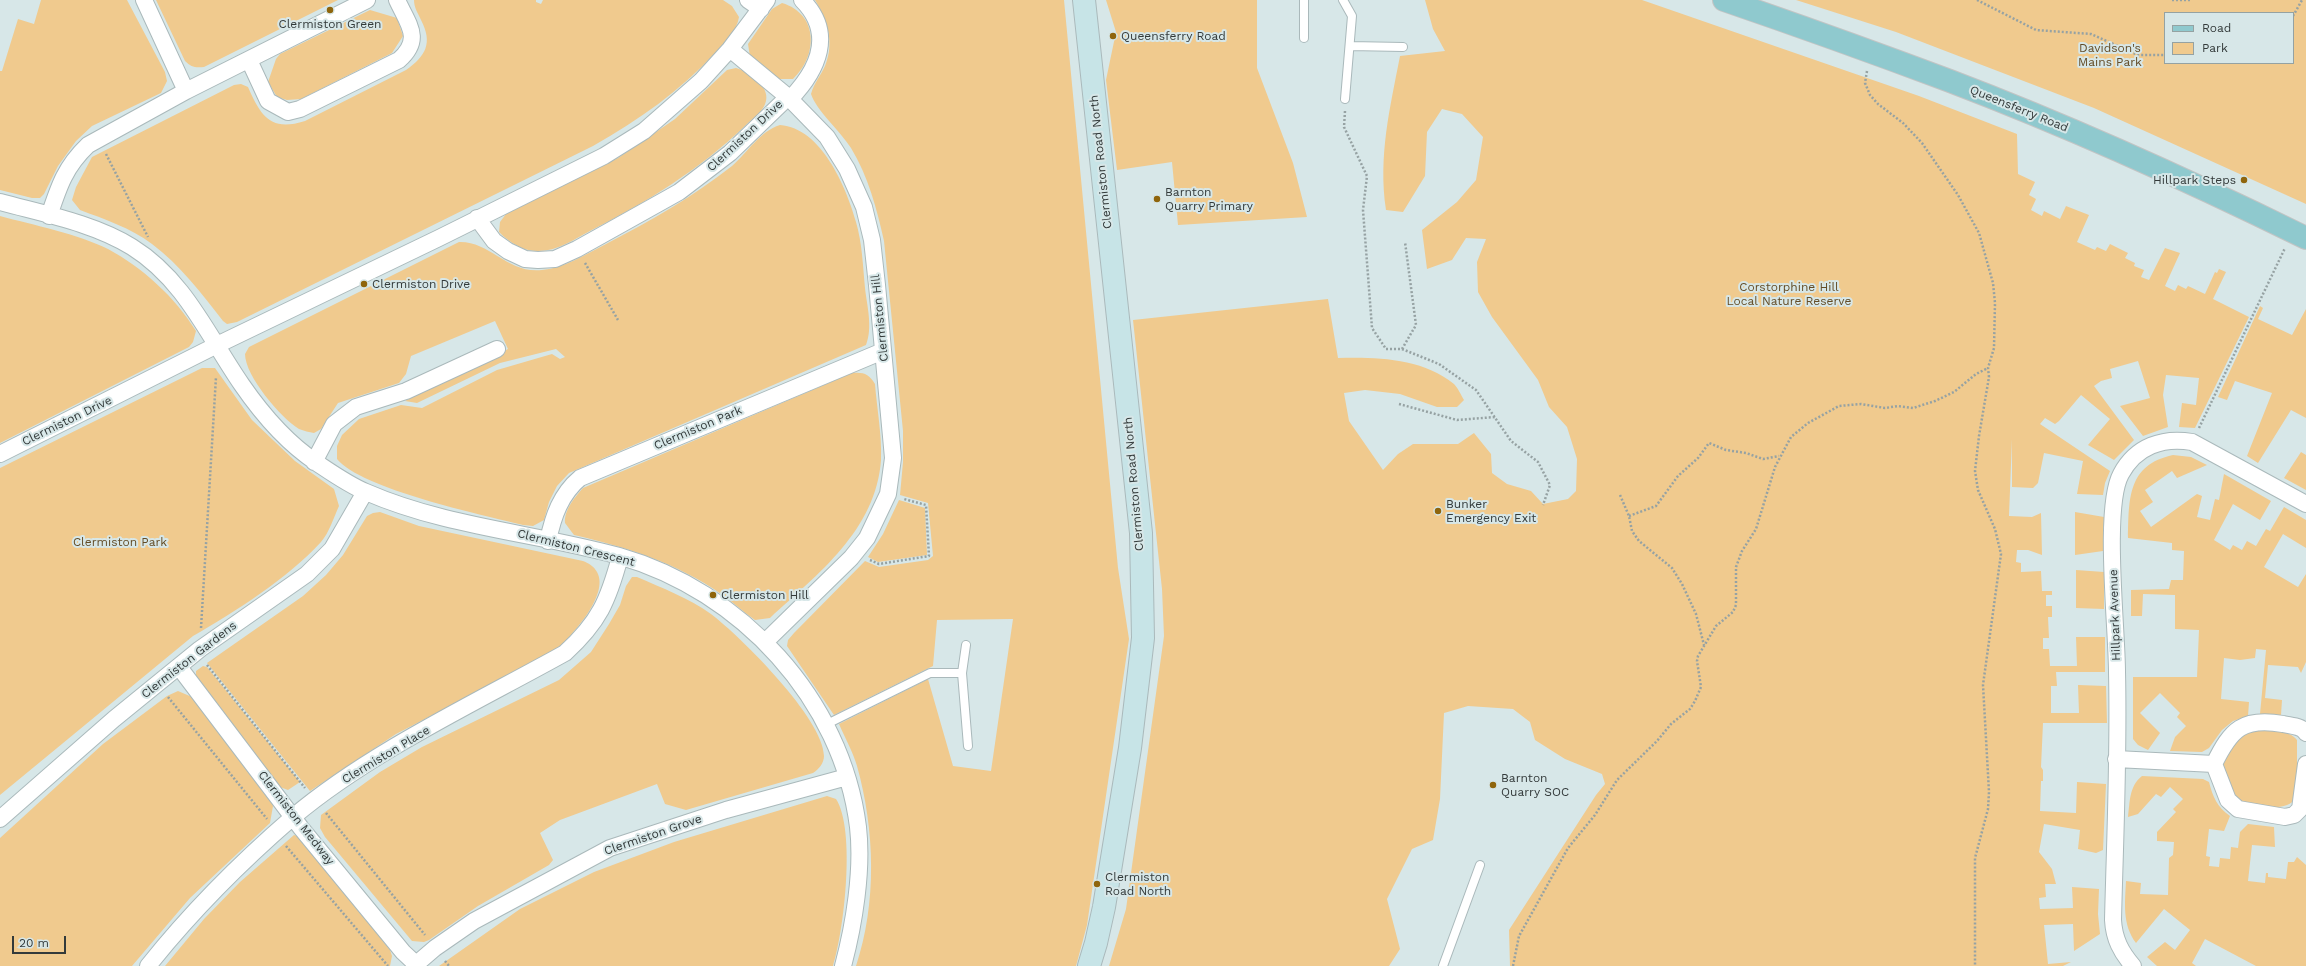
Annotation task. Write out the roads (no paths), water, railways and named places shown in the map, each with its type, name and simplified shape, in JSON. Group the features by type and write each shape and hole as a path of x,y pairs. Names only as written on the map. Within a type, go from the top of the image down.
{"main road":[{"name":"Queensferry Road","path":"1724,0 1950,81 2111,147 2300,235"}],"street":[{"path":"144,0 186,91"},
{"path":"49,216 64,174 74,158 88,145 186,91 367,0"},
{"path":"249,60 268,101 288,112 300,109 399,60 409,51 412,42 411,32 397,0"},
{"path":"748,0 764,4"},
{"name":"Clermiston Drive","path":"477,218 494,241 508,252 525,259 555,259 577,249 663,202 708,172 730,154 810,76 820,50 819,30 812,12 802,0"},
{"name":"Clermiston Road North","path":"1084,0 1141,533 1143,638 1130,748 1105,900 1096,943 1089,966"},
{"name":"Clermiston Drive","path":"0,454 217,345 604,156 644,131 701,81 730,49 764,4"},
{"name":"Clermiston Hill","path":"730,49 789,98 813,122 835,149 847,168 864,207 872,240 893,458 891,476 882,509 867,538 855,554 765,642"},
{"name":"Clermiston Crescent","path":"0,202 49,216 116,239 145,257 165,273 198,313 242,385 271,423 314,462 365,492 429,513 620,557 661,571 709,596 745,623 787,665 825,724 847,777 858,829 857,888 852,932 843,966"},
{"path":"314,462 334,424 356,407 406,391 497,348"},
{"name":"Clermiston Park","path":"548,541 562,499 571,486 580,478 883,351"},
{"name":"Hillpark Avenue","path":"2133,966 2123,955 2116,941 2113,920 2118,674 2113,538 2116,489 2121,475 2130,461 2146,448 2172,440 2192,442 2306,504"},
{"name":"Clermiston Gardens","path":"0,819 108,724 200,649 307,574 332,549 365,492"},
{"name":"Clermiston Place","path":"148,966 222,883 294,816 394,748 565,653 579,640 600,615 620,557"},
{"name":"Clermiston Medway","path":"179,667 294,816 403,952 416,965"},
{"path":"2214,764 2238,728 2247,723 2278,723 2295,726 2306,733"},
{"path":"2116,759 2214,764"},
{"path":"2214,764 2228,800 2238,808 2285,817 2294,814 2300,809 2306,764"},
{"name":"Clermiston Grove","path":"416,965 435,948 474,921 610,848 719,812 847,777"}],"lane":[{"path":"1304,0 1304,38"},
{"path":"1343,0 1352,16 1345,99"},
{"path":"1350,46 1403,47"},
{"path":"966,645 962,673 968,746"},
{"path":"825,724 930,673 962,673"},
{"path":"1443,966 1480,865"}],"place":[{"name":"Clermiston Green","path":"330,10"},
{"name":"Queensferry Road","path":"1113,36"},
{"name":"Hillpark Steps","path":"2244,180"},
{"name":"Barnton Quarry Primary","path":"1157,199"},
{"name":"Clermiston Drive","path":"364,284"},
{"name":"Bunker Emergency Exit","path":"1438,511"},
{"name":"Clermiston Hill","path":"713,595"},
{"name":"Barnton Quarry SOC","path":"1493,785"},
{"name":"Clermiston Road North","path":"1097,884"}],"park label":[{"name":"Davidson's Mains Park","path":"2110,55"},
{"name":"Corstorphine Hill Local Nature Reserve","path":"1789,294"}]}
